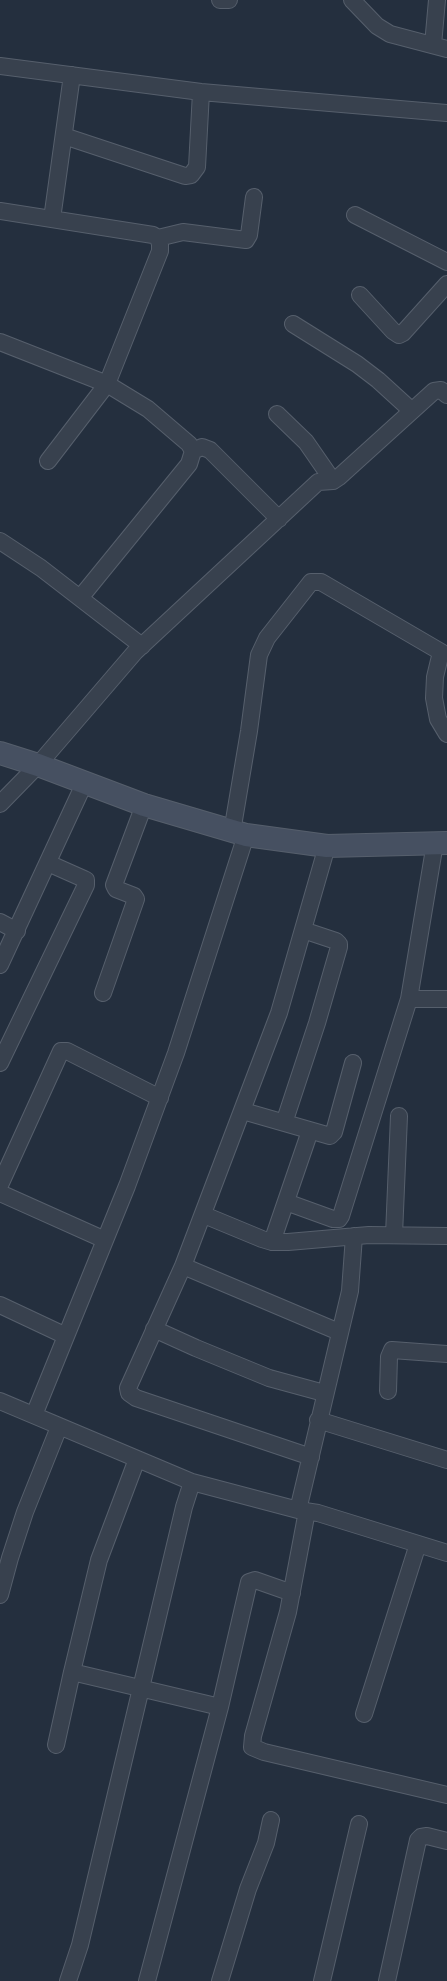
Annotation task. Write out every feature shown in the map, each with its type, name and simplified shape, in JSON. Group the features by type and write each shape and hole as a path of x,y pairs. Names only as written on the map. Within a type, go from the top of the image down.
{"street":[{"path":"220,0 229,0"},
{"path":"352,0 377,26 390,34 440,47 437,0"},
{"path":"0,66 201,92 447,113"},
{"path":"52,219 72,75"},
{"path":"64,136 185,176 191,176 196,167 201,92"},
{"path":"0,211 153,235 158,238 183,232 246,240 249,235 254,197"},
{"path":"355,215 447,262"},
{"path":"48,462 107,384 160,251 158,238"},
{"path":"360,295 393,331 400,335 447,284"},
{"path":"293,324 357,364 412,411"},
{"path":"0,342 107,384 148,408 189,444 193,450 189,464 80,598"},
{"path":"0,804 38,765 142,646 318,482 333,481 434,391 441,390 447,395"},
{"path":"277,414 306,442 333,481"},
{"path":"193,450 202,447 210,450 279,519"},
{"path":"2,548 41,568 142,646"},
{"path":"34,1416 105,1240 176,1053 239,834 249,731 259,656 267,638 311,582 321,582 444,650 435,677 434,698 438,719 447,734"},
{"path":"0,753 38,765 84,784 144,805 239,834 327,846 441,843 408,999 341,1216 339,1219 333,1219 286,1202"},
{"path":"0,965 84,784"},
{"path":"103,993 136,901 134,896 116,889 114,884 144,805"},
{"path":"311,1457 136,1398 129,1393 128,1388 204,1215 279,1013 327,846"},
{"path":"0,1063 86,885 84,878 48,863"},
{"path":"0,922 17,931"},
{"path":"284,1123 317,1023 339,947 336,941 303,930"},
{"path":"408,999 447,999"},
{"path":"0,1184 61,1051 67,1051 160,1098"},
{"path":"243,1111 327,1137 332,1135 353,1063"},
{"path":"394,1235 399,1116"},
{"path":"272,1242 310,1131"},
{"path":"0,1193 105,1240"},
{"path":"204,1215 272,1242 354,1236 447,1236"},
{"path":"354,1236 350,1291 318,1420 292,1593 251,1743 252,1747 264,1752 447,1795"},
{"path":"183,1266 340,1332"},
{"path":"0,1305 66,1336"},
{"path":"154,1328 203,1352 270,1378 324,1393"},
{"path":"388,1391 389,1357 392,1350 447,1354"},
{"path":"0,1401 192,1482 333,1517 447,1553"},
{"path":"318,1420 447,1460"},
{"path":"0,1595 25,1512 59,1427"},
{"path":"56,1745 99,1560 137,1459"},
{"path":"68,1981 80,1945 184,1507 192,1482"},
{"path":"364,1714 418,1544"},
{"path":"148,1981 220,1708 249,1582 254,1580 292,1593"},
{"path":"72,1672 220,1708"},
{"path":"220,1981 248,1889 266,1843 271,1820"},
{"path":"322,1981 360,1824"},
{"path":"387,1981 418,1840 421,1837 427,1836 447,1841"}]}
